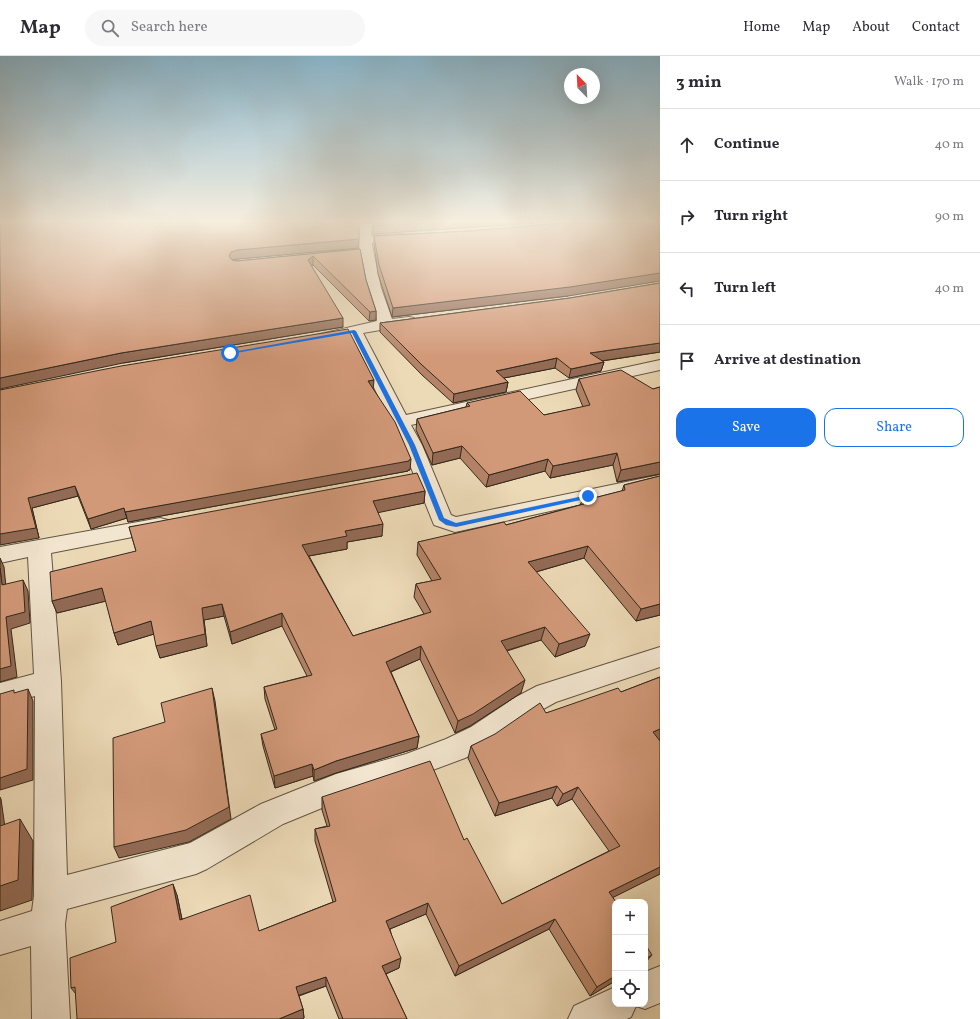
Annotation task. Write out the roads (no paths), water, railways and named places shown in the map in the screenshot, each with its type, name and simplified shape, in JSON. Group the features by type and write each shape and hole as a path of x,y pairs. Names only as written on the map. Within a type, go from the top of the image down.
{"street":[{"path":"372,268 381,312 386,324"},
{"path":"306,340 386,324 425,319"},
{"path":"354,331 412,445 442,520 456,525 660,481"},
{"path":"400,422 660,365"},
{"path":"402,480 424,476"},
{"path":"0,556 179,522"},
{"path":"39,549 48,681 51,1019"},
{"path":"0,938 49,910 196,858 272,814 336,788 406,767 456,749 481,736 526,705 547,694 660,657"},
{"path":"0,694 48,681"},
{"path":"648,990 660,984"},
{"path":"587,1019 612,1007"}]}
